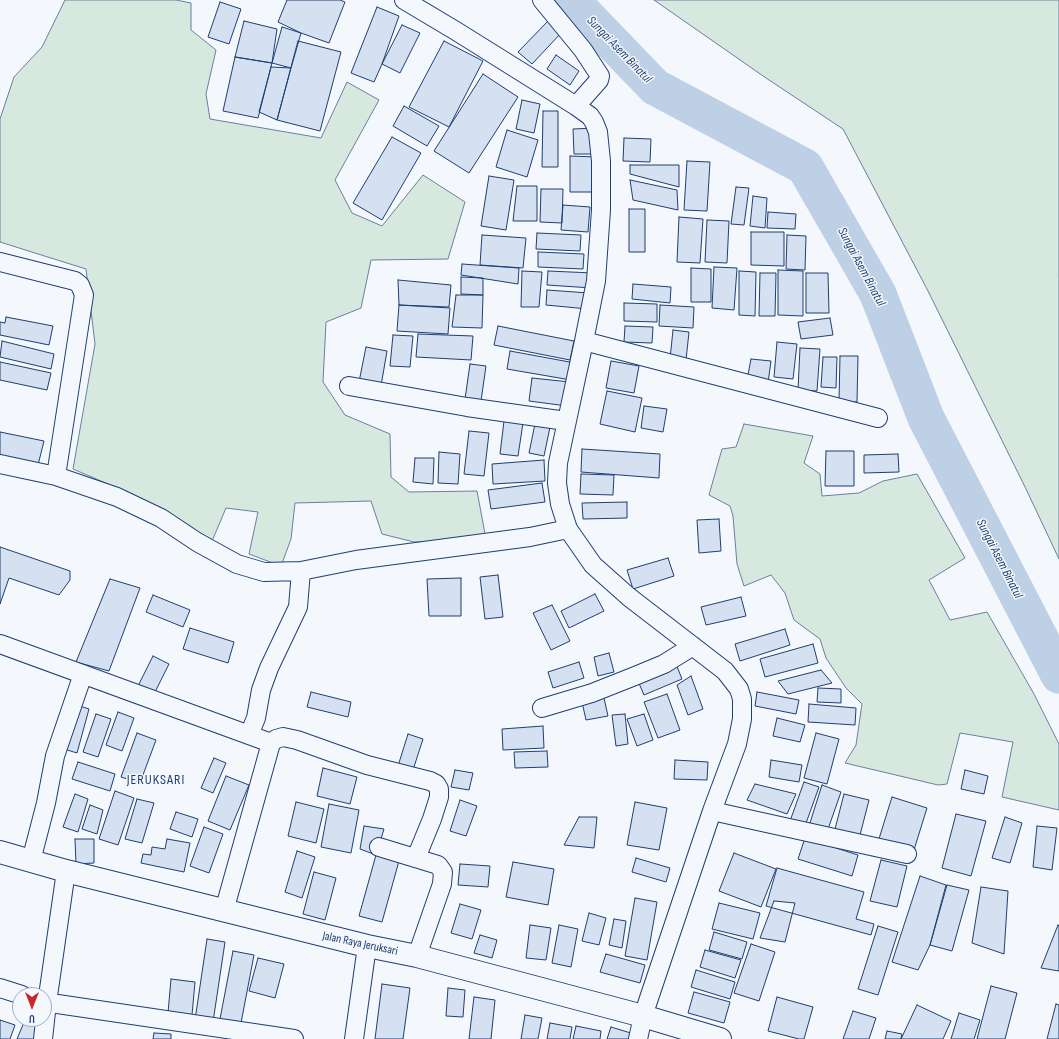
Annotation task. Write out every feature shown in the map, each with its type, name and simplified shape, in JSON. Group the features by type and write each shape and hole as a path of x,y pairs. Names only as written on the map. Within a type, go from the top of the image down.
{"street":[{"path":"404,0 576,106 590,116 594,122 598,132 601,161 601,210 596,281 558,463 557,483 560,504 568,529 593,565 629,597 725,671 739,689 742,698 742,719 737,744 712,811 643,1016 638,1039"},
{"path":"542,0 583,50 600,76 599,80 576,106"},
{"path":"0,262 75,281 80,285 84,295 56,476"},
{"path":"584,341 878,418"},
{"path":"349,386 467,407 566,421"},
{"path":"0,464 56,476 117,497 161,518 197,542 237,564 264,572 301,571 356,560 530,537 568,529"},
{"path":"249,735 256,718 261,690 269,668 298,607 301,571"},
{"path":"0,644 271,743"},
{"path":"542,708 592,693 635,676 664,664 693,646"},
{"path":"31,861 46,803 55,756 83,674"},
{"path":"224,911 271,743 276,739 283,737 298,740 367,765 430,781 436,784 439,789 439,797 432,819 416,858"},
{"path":"712,811 907,854"},
{"path":"379,847 438,865 443,872 442,884 417,956"},
{"name":"Jalan Raya Jeruksari","path":"0,852 66,871 224,911 367,946 417,956 643,1016 720,1039"},
{"path":"47,987 66,871"},
{"path":"354,1039 367,946"},
{"path":"0,988 12,992"},
{"path":"52,1003 294,1039"},
{"path":"43,1039 44,1027"}],"shaded area":[{"path":"65,0 176,0 191,3 191,30 216,50 206,94 210,119 321,138 347,82 379,100 335,180 352,213 382,226 423,175 465,202 448,259 371,260 361,308 326,322 323,382 345,415 390,434 391,477 409,492 477,491 486,539 414,542 382,534 371,501 295,503 291,539 281,566 249,554 258,512 226,508 212,541 115,487 73,469 95,344 86,269 0,242 0,119 14,77 42,47"},
{"path":"654,0 1059,0 1059,559 928,291 843,129 766,78"},
{"path":"744,424 813,436 804,463 820,474 822,496 859,493 883,481 917,474 965,558 929,580 950,620 987,612 1034,694 1059,744 1059,810 1002,797 1013,742 960,733 947,784 938,785 845,763 856,745 862,704 846,688 826,658 820,639 794,620 785,593 771,575 744,586 737,564 733,516 730,506 709,495 722,449 736,447"}],"building":[{"path":"287,0 340,0 345,2 329,43 301,33 278,22"},
{"path":"220,2 241,9 229,44 208,37"},
{"path":"377,7 399,16 374,82 351,73"},
{"path":"549,20 562,32 532,64 518,52"},
{"path":"244,21 277,29 272,63 235,57"},
{"path":"402,25 420,33 400,73 382,64"},
{"path":"282,27 301,33 291,68 272,63"},
{"path":"298,41 341,52 320,131 277,120"},
{"path":"444,41 483,61 449,127 409,107"},
{"path":"556,55 579,71 570,85 547,69"},
{"path":"235,57 272,63 258,118 223,111"},
{"path":"271,67 291,68 277,120 259,112"},
{"path":"483,74 518,97 469,173 434,151"},
{"path":"522,100 540,104 534,133 516,129"},
{"path":"404,106 439,126 427,146 393,126"},
{"path":"543,111 558,111 558,167 542,167"},
{"path":"595,128 596,154 574,154 573,129"},
{"path":"507,130 538,140 527,177 496,167"},
{"path":"392,137 421,153 382,220 353,203"},
{"path":"624,138 651,139 650,162 623,161"},
{"path":"570,156 597,157 597,192 570,192"},
{"path":"687,161 710,162 707,211 684,210"},
{"path":"630,165 679,165 679,187 630,174"},
{"path":"489,176 514,180 506,230 481,226"},
{"path":"630,180 677,190 678,210 633,200"},
{"path":"517,186 537,186 537,221 513,221"},
{"path":"736,187 749,188 744,225 731,224"},
{"path":"541,189 563,189 562,223 540,222"},
{"path":"753,196 767,198 765,228 750,226"},
{"path":"563,205 590,207 588,232 561,230"},
{"path":"629,209 645,209 645,252 629,252"},
{"path":"768,212 796,214 795,229 767,228"},
{"path":"679,217 703,219 700,263 677,262"},
{"path":"707,220 729,221 727,263 705,262"},
{"path":"751,232 784,232 784,266 751,265"},
{"path":"537,233 581,235 580,251 536,249"},
{"path":"482,235 526,238 523,268 480,265"},
{"path":"787,235 806,236 805,270 786,269"},
{"path":"538,252 584,254 583,269 538,267"},
{"path":"462,264 519,268 518,284 461,275"},
{"path":"714,267 737,268 734,310 712,308"},
{"path":"691,268 711,269 711,302 691,302"},
{"path":"778,270 803,271 803,316 778,315"},
{"path":"522,271 542,272 539,307 521,307"},
{"path":"548,271 593,273 592,288 547,285"},
{"path":"739,271 756,272 755,316 739,315"},
{"path":"760,273 776,273 775,316 759,316"},
{"path":"806,273 828,273 829,313 806,313"},
{"path":"461,277 483,278 483,295 461,294"},
{"path":"398,280 451,285 449,307 399,305"},
{"path":"633,284 671,287 670,303 632,299"},
{"path":"547,290 589,293 588,309 546,305"},
{"path":"456,295 483,295 482,328 452,327"},
{"path":"624,303 657,304 657,322 624,321"},
{"path":"399,305 450,308 448,334 397,331"},
{"path":"660,305 694,307 693,328 659,326"},
{"path":"6,317 53,326 49,345 0,335 0,322 5,323"},
{"path":"830,318 833,335 801,339 798,322"},
{"path":"498,326 574,341 570,360 494,345"},
{"path":"625,326 653,327 652,343 624,342"},
{"path":"673,330 689,332 686,360 670,359"},
{"path":"418,334 473,336 471,360 416,357"},
{"path":"393,335 413,336 410,367 390,366"},
{"path":"2,341 54,354 51,369 0,357"},
{"path":"777,342 797,344 793,379 774,377"},
{"path":"366,347 387,351 381,386 359,382"},
{"path":"800,348 820,349 817,391 798,390"},
{"path":"510,351 575,363 571,380 507,369"},
{"path":"840,356 858,356 857,402 839,402"},
{"path":"823,357 837,357 836,388 821,387"},
{"path":"751,359 771,361 768,383 747,380"},
{"path":"611,361 639,366 634,393 606,388"},
{"path":"0,362 51,373 47,390 0,380"},
{"path":"470,364 486,366 481,401 465,399"},
{"path":"532,378 570,382 567,406 529,401"},
{"path":"607,391 642,398 635,432 600,424"},
{"path":"644,406 667,409 663,432 641,428"},
{"path":"504,421 523,423 518,456 500,454"},
{"path":"535,424 550,427 544,456 529,453"},
{"path":"469,431 489,433 484,476 464,474"},
{"path":"0,432 44,441 38,465 0,456"},
{"path":"582,449 660,454 659,478 581,472"},
{"path":"826,451 854,451 854,486 825,486"},
{"path":"439,452 460,454 458,484 438,483"},
{"path":"898,454 899,472 864,473 864,455"},
{"path":"415,458 434,458 433,484 413,482"},
{"path":"544,460 545,481 493,484 492,464"},
{"path":"581,474 614,475 613,495 580,494"},
{"path":"542,483 545,502 491,509 488,490"},
{"path":"627,502 627,518 583,519 582,503"},
{"path":"719,519 721,551 699,553 697,520"},
{"path":"0,547 70,571 70,580 59,595 9,578 0,604"},
{"path":"668,558 674,576 633,589 627,570"},
{"path":"498,575 503,617 485,619 480,577"},
{"path":"461,578 461,616 429,616 427,579"},
{"path":"110,579 140,588 109,671 76,662"},
{"path":"595,594 604,611 569,628 561,611"},
{"path":"153,595 190,610 183,627 146,612"},
{"path":"741,597 746,616 706,625 701,607"},
{"path":"552,605 570,641 551,650 533,613"},
{"path":"190,628 234,642 228,663 183,649"},
{"path":"785,629 790,645 740,661 735,644"},
{"path":"813,644 818,663 765,677 760,659"},
{"path":"609,653 614,672 598,676 594,657"},
{"path":"153,656 169,664 154,694 138,686"},
{"path":"579,662 584,678 553,688 548,672"},
{"path":"676,664 682,679 644,695 638,681"},
{"path":"821,670 832,683 788,694 778,681"},
{"path":"691,676 703,709 688,715 677,685"},
{"path":"818,688 841,689 841,703 817,702"},
{"path":"311,692 351,702 348,717 307,707"},
{"path":"757,692 799,700 796,714 755,706"},
{"path":"667,694 680,730 658,738 644,702"},
{"path":"604,698 608,716 586,720 582,702"},
{"path":"809,704 856,708 855,725 808,722"},
{"path":"77,705 89,709 77,753 64,749"},
{"path":"118,712 134,718 122,751 106,745"},
{"path":"96,714 111,719 98,757 83,752"},
{"path":"625,714 628,744 616,746 612,715"},
{"path":"644,714 653,740 637,746 627,719"},
{"path":"777,718 805,725 800,742 773,736"},
{"path":"543,726 544,748 503,750 502,729"},
{"path":"137,733 156,740 140,783 121,777"},
{"path":"816,733 839,739 827,784 804,778"},
{"path":"408,734 423,739 413,770 398,766"},
{"path":"547,751 548,767 515,768 514,752"},
{"path":"214,758 226,763 213,793 201,788"},
{"path":"675,760 708,762 707,780 674,779"},
{"path":"771,760 802,765 799,782 769,777"},
{"path":"78,762 115,774 110,791 72,779"},
{"path":"323,768 357,777 350,804 317,796"},
{"path":"455,770 473,773 469,790 451,787"},
{"path":"965,770 988,776 984,794 961,789"},
{"path":"226,776 249,785 230,830 208,821"},
{"path":"804,782 819,787 805,826 790,821"},
{"path":"755,784 796,794 787,814 747,800"},
{"path":"822,785 841,792 827,832 809,826"},
{"path":"115,791 134,798 118,845 99,839"},
{"path":"75,794 88,799 78,832 63,827"},
{"path":"844,794 869,800 859,839 834,833"},
{"path":"892,797 927,808 913,853 878,842"},
{"path":"137,799 154,803 142,843 125,839"},
{"path":"460,800 477,806 466,836 450,831"},
{"path":"296,802 324,809 316,843 288,836"},
{"path":"635,802 667,808 659,850 627,845"},
{"path":"329,804 359,810 351,853 321,847"},
{"path":"90,805 103,810 97,834 82,829"},
{"path":"176,812 198,819 192,837 170,829"},
{"path":"956,814 986,821 971,876 942,868"},
{"path":"579,817 597,817 594,848 564,845"},
{"path":"1005,817 1022,823 1010,863 992,858"},
{"path":"364,826 384,829 376,855 360,849"},
{"path":"1037,826 1057,828 1052,870 1033,867"},
{"path":"204,827 223,834 209,873 190,866"},
{"path":"805,838 858,855 852,876 798,859"},
{"path":"75,839 94,839 94,863 76,864"},
{"path":"167,839 190,843 184,872 141,863 143,854 151,855 152,847 165,849"},
{"path":"297,851 315,857 302,898 285,892"},
{"path":"734,853 776,869 761,907 719,891"},
{"path":"376,855 399,861 382,922 359,916"},
{"path":"636,858 670,868 666,882 632,872"},
{"path":"881,860 907,866 897,907 870,901"},
{"path":"513,862 554,869 548,905 506,897"},
{"path":"460,864 490,866 488,887 458,885"},
{"path":"777,868 864,892 856,919 874,924 871,935 766,906"},
{"path":"314,872 336,878 325,920 303,914"},
{"path":"920,876 946,885 930,945 918,970 892,962"},
{"path":"947,885 969,890 952,951 930,945"},
{"path":"981,887 1008,891 1004,954 972,943"},
{"path":"635,898 657,902 647,960 625,956"},
{"path":"774,901 795,903 785,942 760,938"},
{"path":"719,903 760,913 753,939 712,929"},
{"path":"460,904 481,910 472,939 451,933"},
{"path":"589,913 606,918 599,945 582,941"},
{"path":"614,919 626,921 622,948 609,945"},
{"path":"530,925 551,928 546,960 526,958"},
{"path":"559,925 578,929 571,967 552,963"},
{"path":"1058,925 1059,971 1041,968"},
{"path":"878,926 898,932 878,995 858,989"},
{"path":"714,932 747,942 742,959 709,950"},
{"path":"480,935 497,940 492,958 474,953"},
{"path":"207,939 225,942 213,1022 195,1020"},
{"path":"751,944 775,952 759,1001 734,993"},
{"path":"705,950 741,960 735,978 700,967"},
{"path":"233,951 254,955 241,1023 220,1019"},
{"path":"606,954 645,965 640,983 600,972"},
{"path":"258,958 284,964 275,998 249,991"},
{"path":"696,970 735,982 730,999 691,987"},
{"path":"171,979 195,982 192,1015 168,1013"},
{"path":"382,984 410,988 403,1039 375,1039"},
{"path":"991,986 1017,993 1005,1039 977,1039"},
{"path":"448,988 465,990 463,1017 446,1016"},
{"path":"694,992 730,1002 724,1023 688,1013"},
{"path":"474,997 495,1000 491,1039 469,1039"},
{"path":"777,997 813,1007 804,1039 768,1031"},
{"path":"1056,1004 1059,1005 1059,1039 1047,1039"},
{"path":"917,1005 951,1021 943,1039 901,1039"},
{"path":"853,1011 876,1018 869,1039 843,1039"},
{"path":"959,1013 980,1020 974,1039 951,1039"},
{"path":"525,1015 542,1018 538,1039 521,1039"},
{"path":"0,1020 12,1024 12,1027 14,1027 10,1039 0,1039"},
{"path":"550,1023 572,1027 570,1039 547,1039"},
{"path":"576,1026 601,1031 600,1039 573,1039"},
{"path":"22,1027 39,1027 34,1039 17,1039"},
{"path":"611,1027 634,1034 632,1039 607,1039"},
{"path":"887,1031 902,1034 901,1039 885,1039"},
{"path":"154,1033 171,1034 171,1039 153,1039"}],"waterway":[{"name":"Sungai Asem Binatul","path":"571,0 655,87 805,167 878,294 926,418 1059,675"}],"district":[{"name":"JERUKSARI","path":"156,780"}]}
